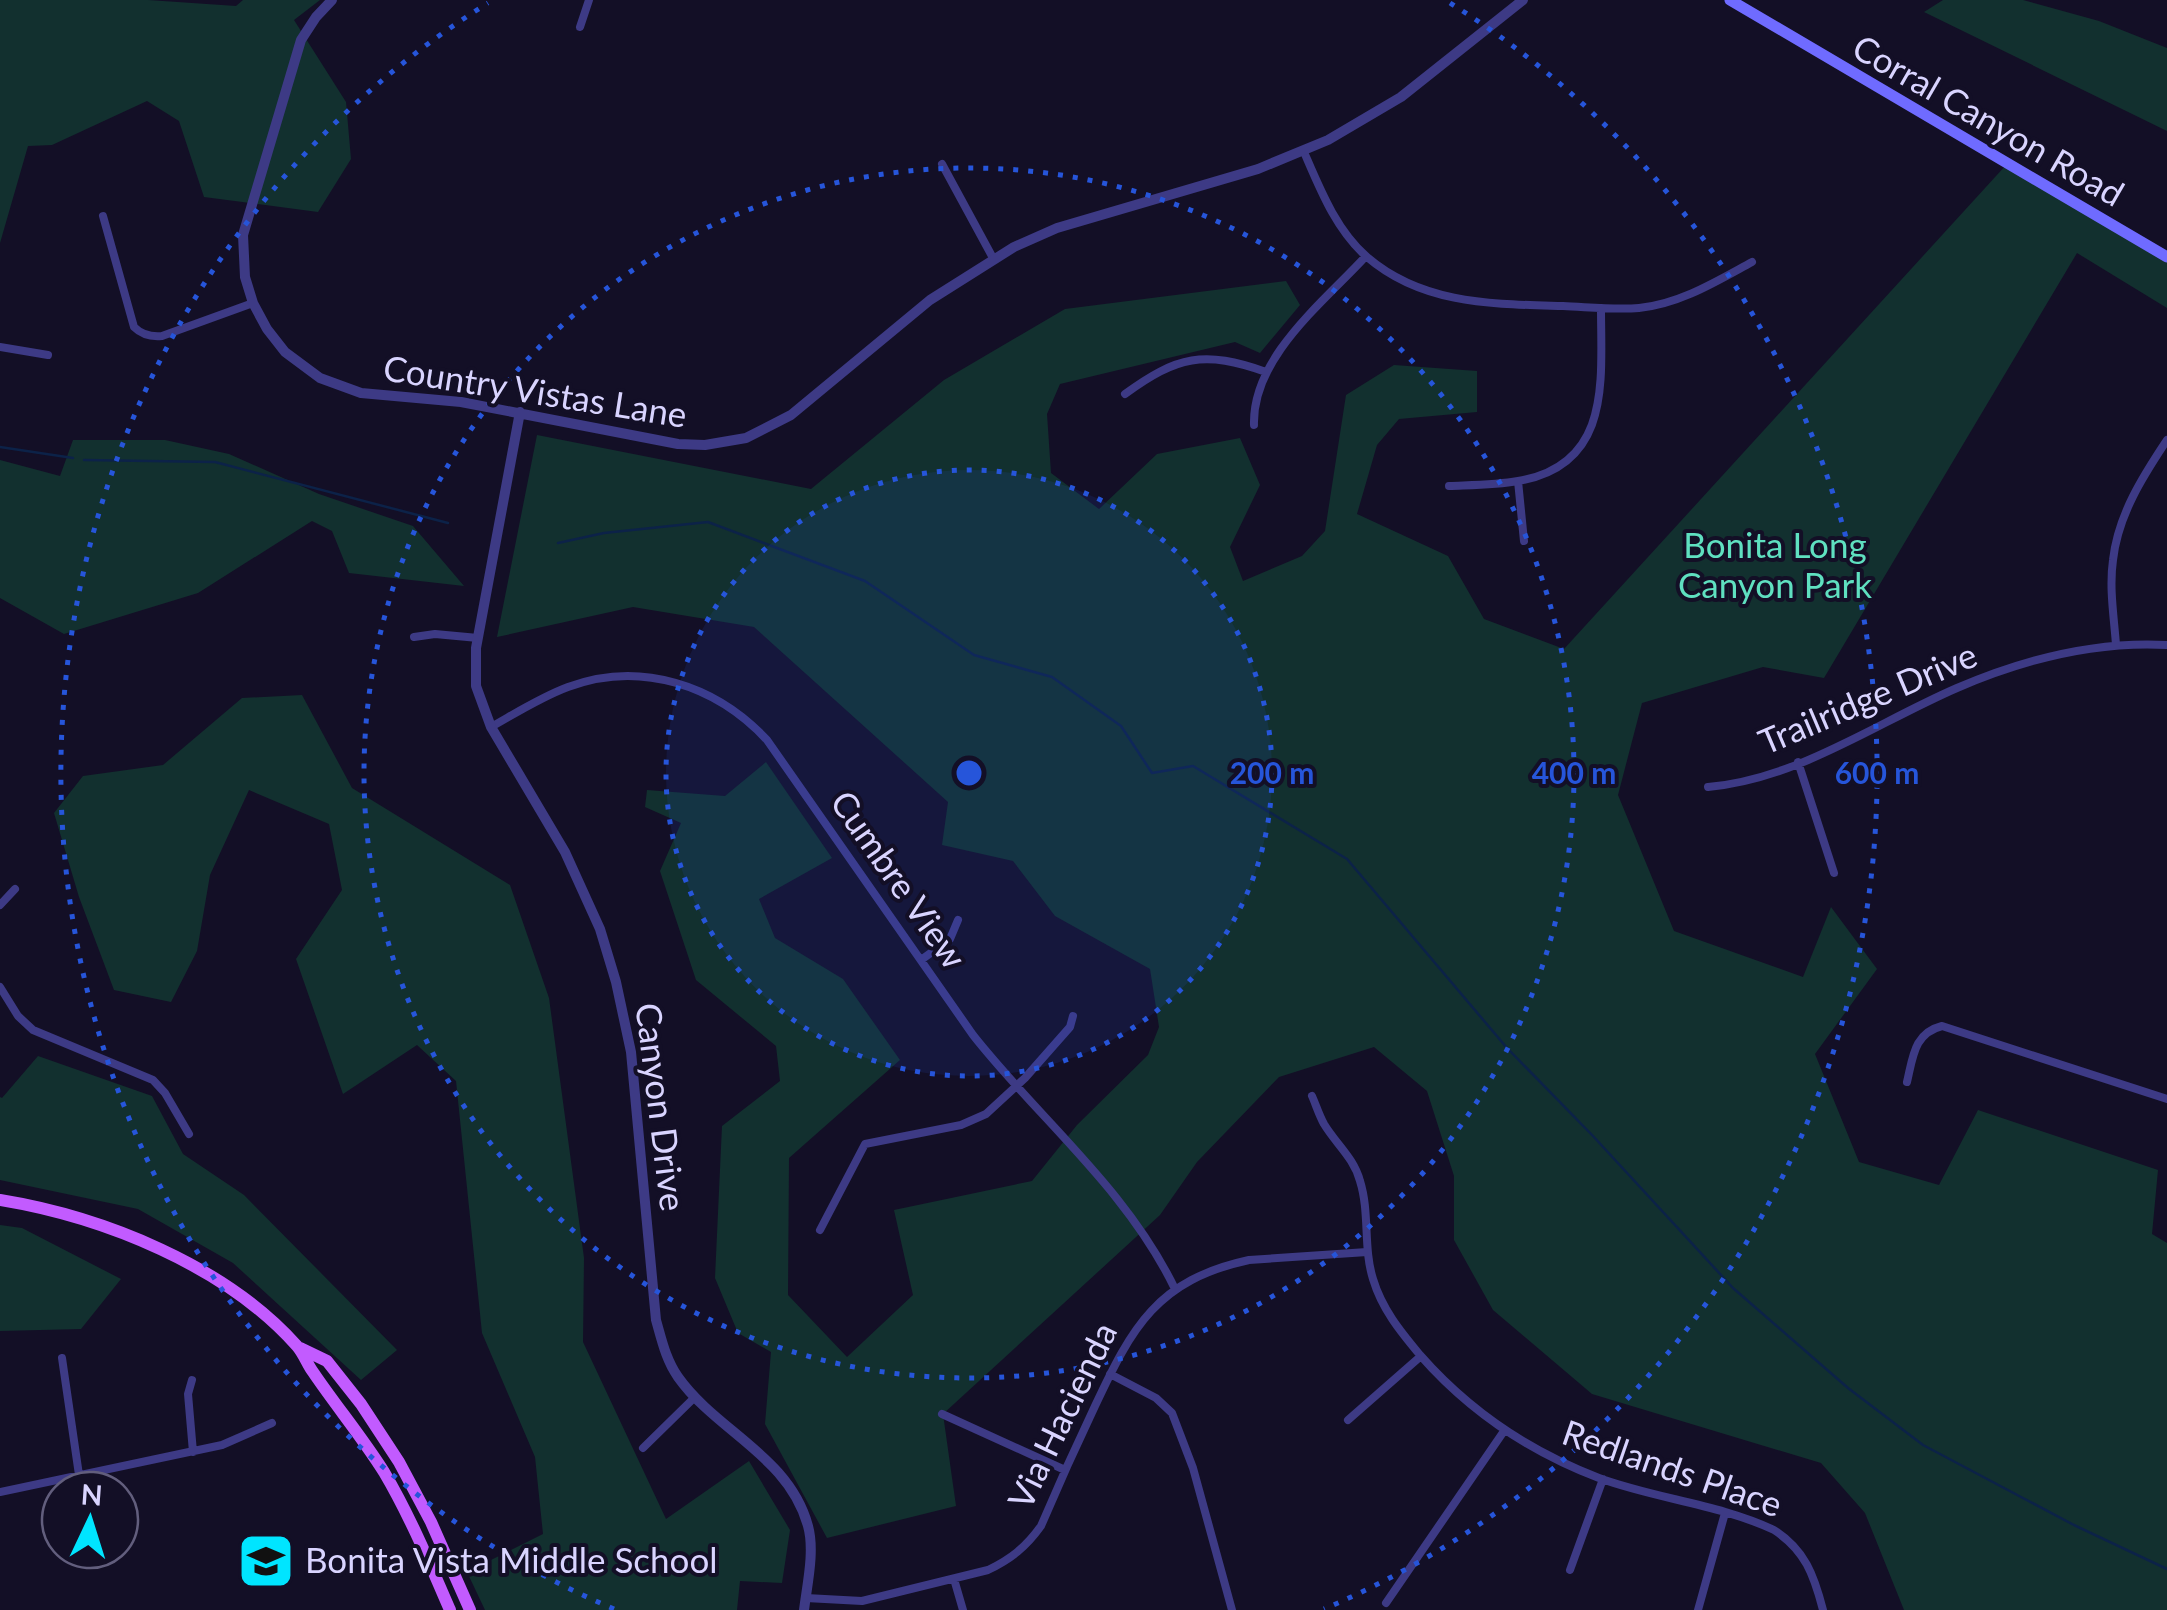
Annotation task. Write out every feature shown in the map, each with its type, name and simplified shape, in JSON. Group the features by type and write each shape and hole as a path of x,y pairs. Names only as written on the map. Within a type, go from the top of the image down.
{"main road":[{"name":"Corral Canyon Road","path":"1730,0 2167,258"},
{"path":"0,1200 84,1218 134,1236 197,1269 258,1309 300,1348 385,1475 414,1528 450,1610"},
{"path":"300,1348 327,1361 399,1462 470,1610"}],"street":[{"name":"Country Vistas Lane","path":"332,0 301,40 245,222 243,263 253,303 267,329 285,352 333,384 376,395 520,412 678,444 718,444 746,438 791,416 930,300 993,258 1057,228 1213,184 1304,152 1401,97 1515,3"},
{"path":"580,28 590,0"},
{"path":"1304,152 1324,198 1366,256 1410,285 1449,298 1485,304 1640,308 1704,288 1752,262"},
{"path":"942,164 993,258"},
{"path":"103,216 138,331 151,337 162,336 253,303"},
{"path":"1254,425 1266,372 1300,327 1366,256"},
{"path":"1449,486 1518,481 1544,474 1567,460 1594,426 1601,390 1601,308"},
{"path":"0,347 48,355"},
{"path":"1125,394 1154,372 1179,361 1216,358 1266,372"},
{"name":"Canyon Drive","path":"520,412 478,638 476,686 491,727 566,852 607,948 632,1052 656,1320 665,1353 695,1398 763,1456 796,1496 810,1539 805,1604"},
{"path":"2116,645 2113,558 2126,511 2167,440"},
{"path":"1518,481 1524,540"},
{"path":"414,638 434,634 478,638"},
{"name":"Trailridge Drive","path":"1708,787 1728,785 1838,748 1959,688 2062,654 2116,645 2167,644"},
{"name":"Cumbre View","path":"491,727 567,687 613,676 645,676 676,682 720,700 745,718 767,740 973,1035 1068,1139 1137,1223 1175,1289"},
{"path":"1798,762 1834,873"},
{"path":"0,905 15,889"},
{"path":"922,960 950,939 958,920"},
{"path":"0,987 18,1016 33,1030 153,1080 190,1134"},
{"path":"820,1230 865,1144 961,1124 986,1114 1017,1087 1070,1027 1074,1016"},
{"path":"1907,1082 1917,1043 1929,1029 1942,1026 2167,1099"},
{"name":"Redlands Place","path":"1312,1096 1324,1123 1360,1178 1367,1252 1384,1308 1421,1356 1468,1404 1542,1454 1604,1480 1768,1527 1792,1544 1813,1572 1823,1610"},
{"name":"Via Hacienda","path":"805,1604 862,1601 954,1579 997,1566 1027,1545 1041,1526 1110,1374 1140,1323 1175,1289 1216,1269 1249,1260 1367,1252"},
{"path":"1348,1420 1421,1356"},
{"path":"62,1358 78,1470"},
{"path":"1110,1374 1156,1398 1172,1413 1192,1468 1232,1610"},
{"path":"192,1380 188,1394 194,1452"},
{"path":"643,1448 695,1398"},
{"path":"942,1414 1065,1470"},
{"path":"108,1470 230,1443 272,1423"},
{"path":"1386,1603 1504,1431"},
{"path":"1570,1570 1604,1480"},
{"path":"0,1492 40,1484"},
{"path":"1698,1610 1725,1513"},
{"path":"954,1579 962,1610"}],"green space":[{"path":"0,0 148,0 236,6 243,0 320,0 294,20 346,102 351,159 318,212 204,197 179,121 147,101 52,145 28,146 0,243"},
{"path":"1943,0 2023,0 2099,21 2167,48 2167,131 1924,12"},
{"name":"Bonita Long Canyon Park","path":"2007,164 2167,258 2167,308 2077,253 1824,678 1763,667 1642,703 1618,795 1674,931 1803,977 1831,907 1877,969 1815,1054 1859,1162 1939,1185 1978,1110 2158,1170 2152,1234 2167,1243 2167,1610 1904,1610 1865,1513 1821,1463 1592,1394 1493,1310 1454,1240 1454,1176 1427,1091 1374,1047 1279,1077 1197,1162 1160,1215 943,1414 956,1506 827,1538 765,1424 771,1352 738,1333 715,1278 722,1126 780,1081 776,1046 696,980 660,871 681,823 645,807 647,790 725,796 766,762 832,858 759,899 775,938 843,979 900,1060 789,1158 788,1295 847,1357 913,1295 894,1210 1032,1181 1077,1125 1148,1055 1159,1027 1150,969 1055,916 1013,861 942,845 948,802 754,627 633,607 497,637 537,435 811,489 944,380 1065,309 1286,281 1300,305 1260,353 1235,342 1060,384 1047,414 1051,473 1099,509 1157,454 1240,438 1260,485 1230,547 1243,581 1302,556 1325,531 1346,395 1394,365 1477,371 1477,412 1399,419 1377,445 1357,514 1448,556 1484,619 1564,649"},
{"path":"73,440 165,440 229,454 319,494 413,526 464,586 349,573 332,531 312,521 198,593 64,634 0,598 0,460 60,476"},
{"path":"302,695 352,788 510,885 549,998 584,1258 583,1342 666,1519 749,1461 790,1530 782,1583 740,1581 737,1610 485,1610 467,1572 543,1534 535,1457 482,1333 456,1081 417,1045 343,1094 296,959 342,890 329,824 249,790 210,875 197,951 171,1002 114,990 79,897 54,813 83,776 163,765 242,698"},
{"path":"38,1056 152,1096 183,1154 244,1195 397,1350 361,1380 233,1263 138,1209 0,1180 0,1097"},
{"path":"0,1225 22,1228 121,1279 81,1329 0,1331"}],"waterway":[{"path":"0,447 73,458"},
{"path":"84,460 215,462 448,523"},
{"path":"558,543 604,533 708,522 865,581 974,655 1052,677 1121,726 1152,773 1193,766 1347,859 1507,1048 1733,1288 1848,1388 1923,1445 2167,1569"}],"place":[{"name":"Bonita Vista Middle School","path":"266,1561"}]}
